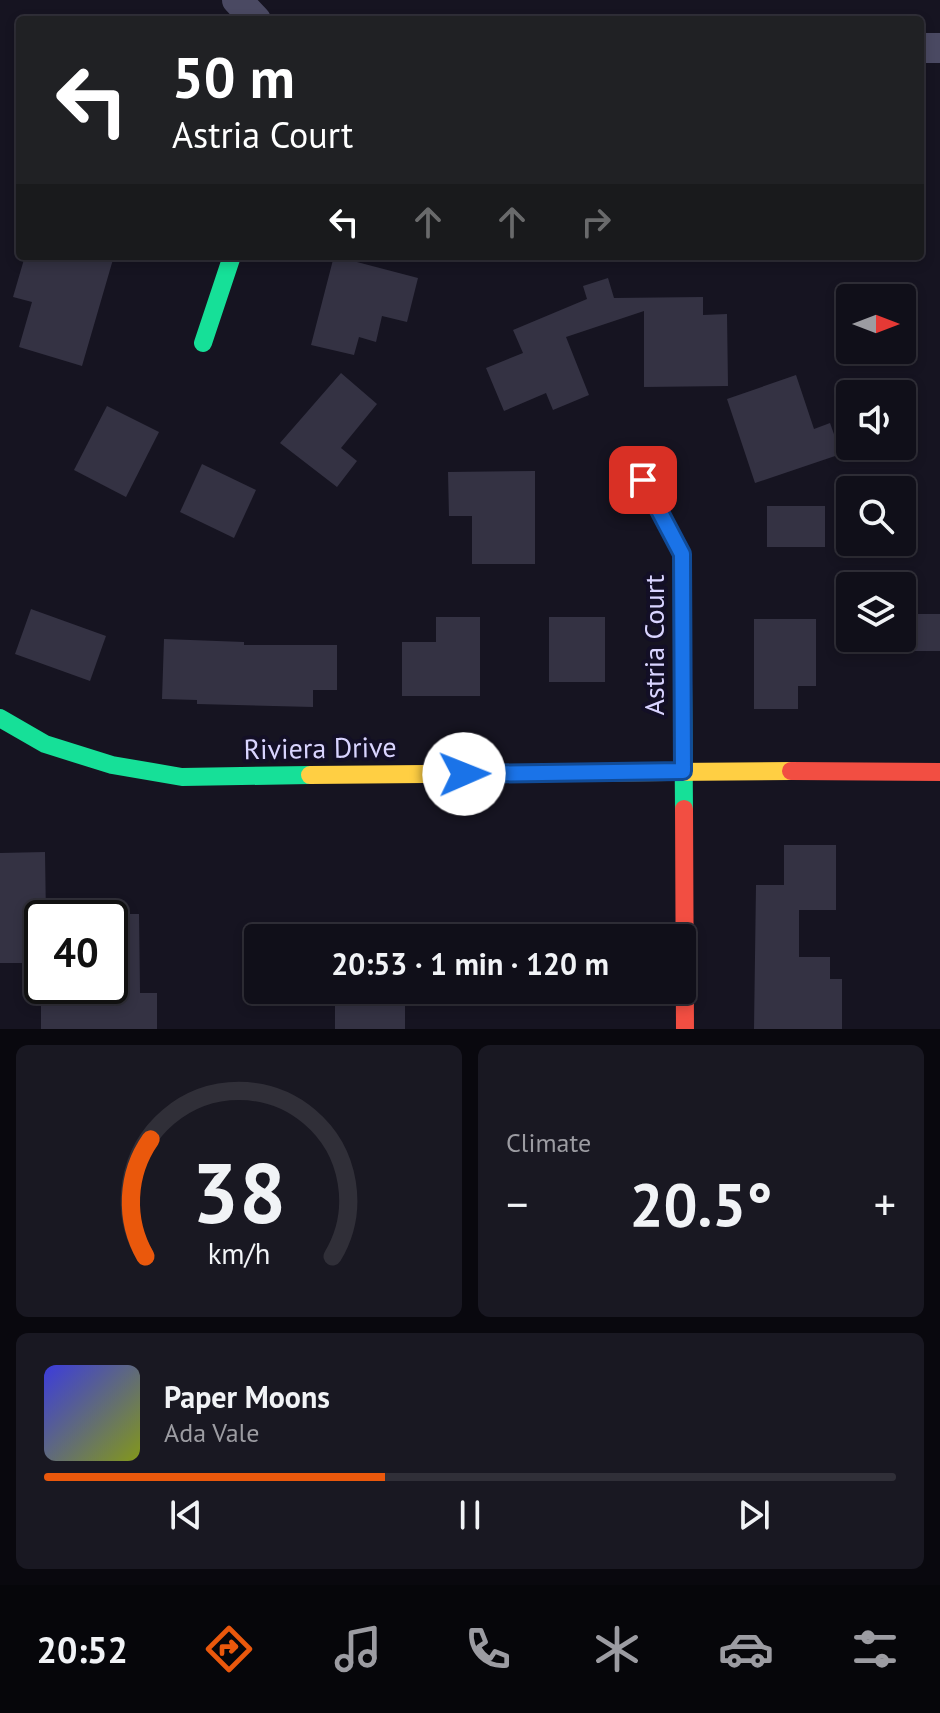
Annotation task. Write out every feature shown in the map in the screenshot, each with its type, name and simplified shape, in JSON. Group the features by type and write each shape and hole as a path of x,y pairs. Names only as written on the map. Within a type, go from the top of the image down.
{"street":[{"path":"237,0 252,16"},
{"path":"203,343 231,260"},
{"name":"Astria Court","path":"643,480 682,554 685,1029"},
{"name":"Riviera Drive","path":"0,718 45,744 112,765 182,777 683,771 940,772"}],"building":[{"path":"24,260 113,260 82,366 19,347 32,302 13,297"},
{"path":"333,260 349,260 418,278 407,322 382,316 376,342 359,337 354,355 311,345"},
{"path":"608,278 614,298 703,297 703,315 727,314 728,386 644,387 644,311 566,337 589,395 553,410 546,393 504,411 486,368 523,353 513,330 587,299 583,286"},
{"path":"341,373 377,404 341,448 357,461 337,487 280,443"},
{"path":"796,375 814,429 830,423 836,440 836,456 755,483 727,399"},
{"path":"107,406 159,432 126,497 74,470"},
{"path":"202,464 256,490 234,538 180,512"},
{"path":"535,471 535,564 472,564 472,516 449,516 448,472"},
{"path":"767,506 825,506 825,547 767,547"},
{"path":"31,609 106,636 90,681 15,654"},
{"path":"916,614 940,614 940,651 916,651"},
{"path":"436,617 480,617 480,696 402,696 402,642 436,642"},
{"path":"549,617 605,617 605,682 549,682"},
{"path":"754,619 816,619 816,686 798,686 798,709 754,709"},
{"path":"164,639 244,642 244,645 337,645 337,690 313,690 313,707 197,704 197,700 162,699"},
{"path":"784,845 836,845 836,910 799,910 799,957 830,957 830,979 842,979 842,1029 754,1029 756,885 784,885"},
{"path":"45,852 46,900 24,900 24,963 0,963 0,853"},
{"path":"128,914 139,914 140,993 157,993 157,1029 41,1029 41,1004 128,1004"},
{"path":"335,1004 405,1004 405,1029 335,1029"}],"traffic: fast":[{"path":"203,343 231,260"},
{"path":"643,480 682,554 684,809"},
{"path":"0,718 45,744 112,765 182,777 310,775"}],"traffic: slow":[{"path":"310,775 791,771"}],"traffic: jam":[{"path":"791,771 940,772"},
{"path":"684,809 685,1029"}],"route":[{"path":"464,774 683,771 682,554 643,480"}]}
